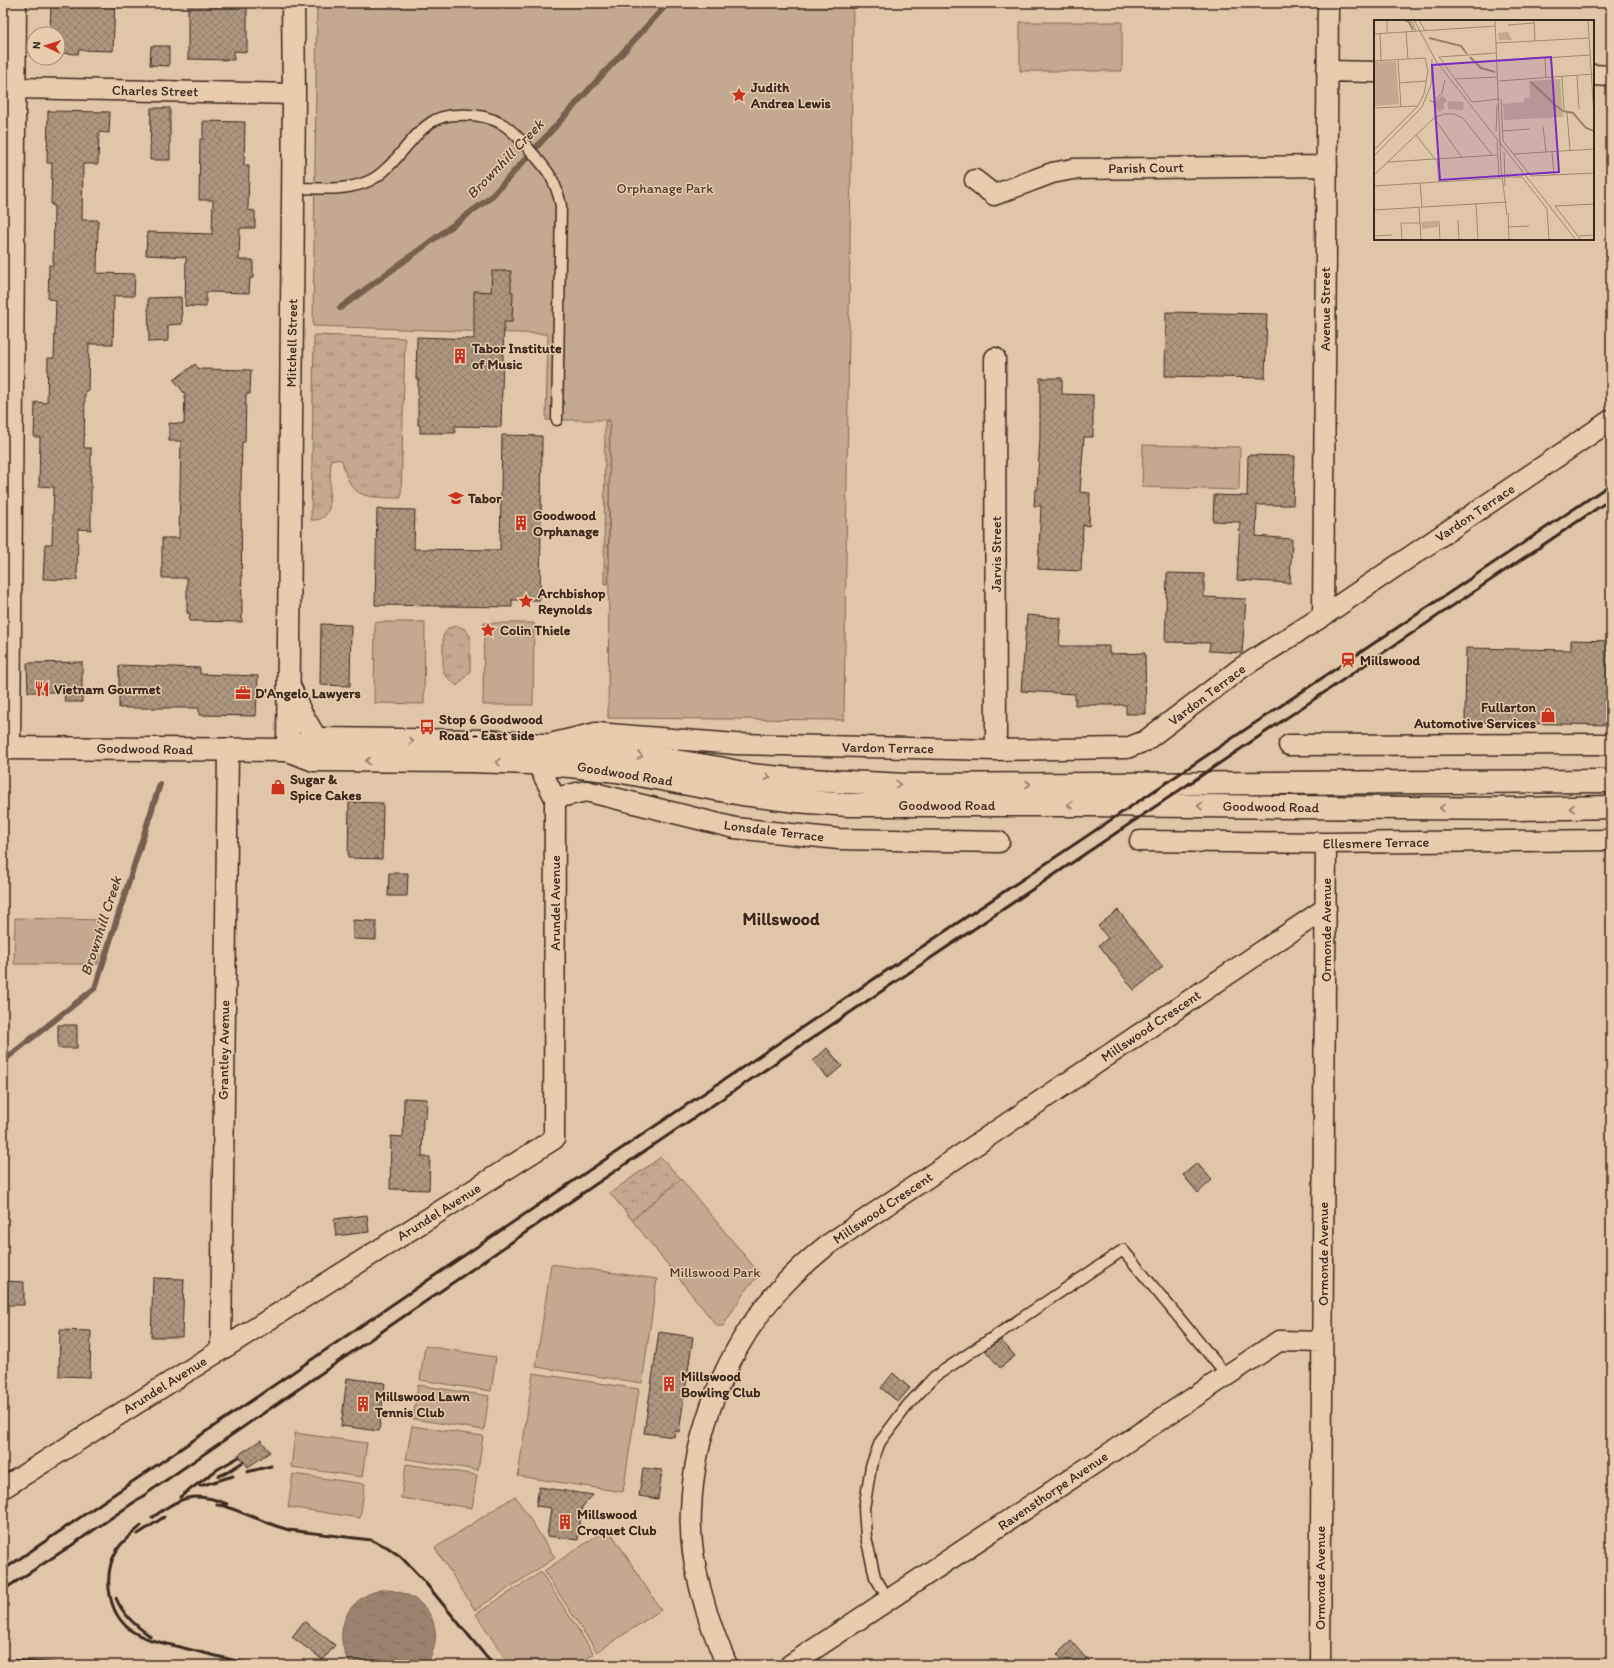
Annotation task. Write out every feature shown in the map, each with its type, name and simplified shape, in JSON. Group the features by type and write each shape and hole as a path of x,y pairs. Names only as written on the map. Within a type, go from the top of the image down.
{"main road":[{"name":"Mitchell Street","path":"288,750 294,188 293,3"},
{"name":"Mitchell Street","path":"288,683 300,712 316,740"},
{"name":"Goodwood Road","path":"6,748 288,750 316,740 484,741 617,771 742,794 796,801 849,805 1104,805 1510,809 1611,807"},
{"name":"Goodwood Road","path":"288,750 314,760 462,761 601,749 719,768 751,775 791,780 904,785 1611,781"}],"street":[{"path":"6,748 16,3"},
{"name":"Avenue Street","path":"1323,616 1328,3"},
{"path":"1327,71 1374,72"},
{"path":"1594,75 1611,76"},
{"name":"Charles Street","path":"16,88 294,94"},
{"name":"Parish Court","path":"975,180 994,195 1052,173 1073,169 1326,166"},
{"name":"Jarvis Street","path":"995,358 996,750"},
{"name":"Vardon Terrace","path":"541,754 596,733 736,744 996,750 1127,748 1145,741 1241,668 1323,616 1611,420"},
{"path":"719,768 720,753 736,744"},
{"path":"1289,745 1611,744"},
{"name":"Grantley Avenue","path":"221,1350 228,750"},
{"name":"Arundel Avenue","path":"3,1488 554,1139 555,798 541,754"},
{"name":"Lonsdale Terrace","path":"555,798 586,790 736,828 839,839 998,842"},
{"name":"Ellesmere Terrace","path":"1140,841 1326,843 1611,840"},
{"name":"Ormonde Avenue","path":"1320,1665 1326,843"},
{"name":"Millswood Crescent","path":"727,1665 714,1636 693,1551 690,1511 694,1478 700,1444 710,1407 722,1378 734,1353 756,1319 773,1297 802,1267 826,1246 1326,908"},
{"name":"Ravensthorpe Avenue","path":"790,1665 1279,1341 1322,1342"}],"lane":[{"path":"294,188 342,188 361,184 373,179 382,172 421,131 435,120 445,116 473,114 504,124 524,144 551,178 558,192 561,206 557,420"},
{"path":"889,1600 875,1577 866,1537 864,1509 871,1466 880,1442 887,1431 919,1392 934,1377 1123,1250 1226,1376"}],"green space":[{"name":"Orphanage Park","path":"317,3 853,3 844,720 608,718 610,420 546,420 548,334 313,326"},
{"path":"1020,22 1122,22 1122,71 1020,71"},
{"path":"314,335 405,338 401,498 378,497 361,494 350,483 345,473 342,460 331,459 329,509 326,515 322,518 311,520"},
{"path":"605,421 610,421 608,584 604,584"},
{"path":"1143,445 1240,447 1239,490 1142,487"},
{"path":"375,622 425,622 424,704 374,703"},
{"path":"484,623 534,623 533,705 483,705"},
{"path":"457,626 465,629 470,636 470,672 457,686 444,674 443,636 448,628"},
{"path":"15,918 105,920 98,964 14,964"},
{"path":"661,1157 681,1179 632,1220 610,1193"},
{"name":"Millswood Park","path":"681,1179 760,1274 747,1288 723,1326 717,1326 632,1220"},
{"path":"551,1264 657,1279 642,1383 536,1367"},
{"path":"425,1346 496,1357 491,1391 420,1380"},
{"path":"533,1373 639,1389 623,1492 518,1476"},
{"path":"418,1385 489,1396 484,1430 413,1419"},
{"path":"412,1426 483,1436 478,1470 406,1459"},
{"path":"295,1433 367,1443 362,1477 291,1467"},
{"path":"406,1464 477,1475 472,1508 401,1498"},
{"path":"293,1474 365,1484 360,1518 288,1507"},
{"path":"515,1496 555,1558 475,1610 435,1548"},
{"path":"608,1528 661,1610 597,1652 544,1571"},
{"path":"541,1572 594,1654 577,1665 509,1665 476,1614"}],"water":[{"path":"380,1590 395,1591 409,1596 420,1603 428,1612 434,1624 435,1637 433,1651 426,1665 351,1665 343,1646 342,1637 345,1618 350,1609 357,1602 370,1593"}],"building":[{"path":"51,3 115,3 113,51 79,50 78,54 66,53 66,26 50,26"},
{"path":"188,3 247,3 247,52 234,51 234,60 188,59"},
{"path":"151,46 169,46 169,66 150,65"},
{"path":"151,108 170,108 170,160 150,160"},
{"path":"48,111 110,112 109,133 99,132 98,164 83,164 82,220 98,220 97,273 135,274 134,296 114,296 113,344 89,344 88,391 85,391 84,448 91,448 91,530 78,529 77,580 43,579 45,544 52,544 54,487 39,486 40,437 34,437 35,402 47,403 48,358 54,358 56,300 48,299 49,265 53,265 54,205 51,205 52,163 47,163"},
{"path":"203,121 245,122 244,166 249,166 248,210 255,211 255,228 240,228 239,260 253,260 253,278 250,278 249,293 206,292 206,307 185,306 186,257 146,255 147,232 212,234 213,200 199,200 200,139 203,139"},
{"path":"492,271 511,271 511,292 513,292 512,322 504,322 501,427 455,426 455,433 420,433 420,425 418,425 418,379 416,379 417,337 474,339 474,291 491,292"},
{"path":"181,297 182,324 168,325 168,341 149,342 148,298"},
{"path":"1166,312 1267,314 1265,378 1165,376"},
{"path":"195,364 199,369 251,370 250,394 246,394 245,442 242,442 242,622 189,621 190,613 187,613 187,578 162,578 162,538 179,538 181,441 169,441 169,423 184,424 185,394 174,380"},
{"path":"1040,378 1062,378 1062,394 1093,395 1093,437 1084,437 1080,492 1090,493 1089,526 1083,525 1081,571 1038,569 1041,506 1034,506 1035,490 1037,490 1040,437"},
{"name":"Goodwood Orphanage","path":"502,435 542,436 540,600 512,600 512,607 375,605 377,509 415,510 414,549 500,550"},
{"path":"1248,455 1295,456 1293,505 1257,505 1256,536 1292,539 1290,583 1237,580 1240,522 1213,521 1214,495 1247,496"},
{"path":"1167,573 1204,574 1204,597 1246,599 1242,653 1209,651 1210,643 1165,642"},
{"path":"1027,615 1061,618 1059,646 1109,646 1109,654 1145,653 1146,714 1126,714 1126,705 1075,705 1075,694 1021,691"},
{"path":"321,624 351,625 350,686 320,685"},
{"path":"1571,640 1611,641 1611,725 1465,722 1466,648 1571,650"},
{"path":"82,662 82,702 65,702 64,692 28,692 27,663"},
{"path":"119,665 200,668 200,674 258,676 256,716 199,715 199,708 119,708"},
{"path":"349,802 383,803 382,859 348,858"},
{"path":"389,873 408,873 407,896 388,896"},
{"path":"1118,910 1163,967 1134,990 1099,945 1108,938 1098,926"},
{"path":"353,920 376,921 376,940 353,939"},
{"path":"58,1025 77,1025 77,1048 58,1048"},
{"path":"827,1048 842,1066 828,1078 813,1061"},
{"path":"404,1098 427,1099 426,1118 423,1118 422,1157 430,1157 429,1190 390,1189 391,1136 403,1137"},
{"path":"1197,1163 1212,1180 1198,1193 1183,1175"},
{"path":"367,1215 369,1232 336,1236 334,1219"},
{"path":"153,1278 184,1279 182,1337 151,1337"},
{"path":"6,1281 24,1282 24,1305 5,1305"},
{"path":"60,1330 91,1331 90,1377 59,1376"},
{"name":"Millswood Bowling Club","path":"659,1332 693,1337 679,1432 675,1431 674,1437 644,1433"},
{"path":"1001,1340 1015,1356 1000,1368 985,1350"},
{"path":"893,1373 910,1388 898,1402 881,1388"},
{"name":"Millswood Lawn Tennis Club","path":"347,1378 385,1383 379,1431 341,1426"},
{"path":"261,1440 270,1452 248,1467 238,1455"},
{"path":"643,1468 662,1470 658,1499 639,1496"},
{"name":"Millswood Croquet Club","path":"539,1487 593,1495 582,1507 578,1540 547,1536 551,1508 536,1506"},
{"path":"304,1621 335,1645 323,1660 292,1637"},
{"path":"1071,1641 1092,1665 1067,1665 1057,1654"}],"waterway":[{"name":"Brownhill Creek","path":"340,308 490,198 668,3"},
{"name":"Brownhill Creek","path":"3,1061 95,988 160,784"}],"railway":[{"path":"3,1570 588,1171 1611,484"},
{"path":"3,1590 72,1545 596,1184 1611,499"},
{"path":"180,1497 218,1469 239,1457"},
{"path":"219,1476 243,1462"},
{"path":"247,1472 271,1466"},
{"path":"200,1486 233,1476"},
{"path":"152,1518 170,1505 187,1498 205,1497 227,1504"},
{"path":"217,1505 225,1506 289,1530 371,1540 387,1547 401,1557 423,1580 493,1665"},
{"path":"138,1534 164,1517"},
{"path":"141,1526 119,1546 110,1569 109,1590 111,1601 120,1619 132,1632 151,1640 253,1665"},
{"path":"116,1598 122,1610 130,1619 150,1636"},
{"path":"3,1660 78,1665"}],"place":[{"name":"Judith Andrea Lewis","path":"739,95"},
{"name":"Tabor Institute of Music","path":"460,356"},
{"name":"Tabor","path":"456,498"},
{"name":"Goodwood Orphanage","path":"521,523"},
{"name":"Archbishop Reynolds","path":"526,601"},
{"name":"Colin Thiele","path":"488,630"},
{"name":"Millswood","path":"1348,660"},
{"name":"Vietnam Gourmet","path":"42,689"},
{"name":"D'Angelo Lawyers","path":"243,693"},
{"name":"Fullarton Automotive Services","path":"1548,715"},
{"name":"Stop 6 Goodwood Road - East side","path":"427,727"},
{"name":"Sugar & Spice Cakes","path":"278,787"},
{"name":"Millswood Bowling Club","path":"669,1384"},
{"name":"Millswood Lawn Tennis Club","path":"363,1404"},
{"name":"Millswood Croquet Club","path":"565,1522"}],"district":[{"name":"Millswood","path":"781,919"}]}
